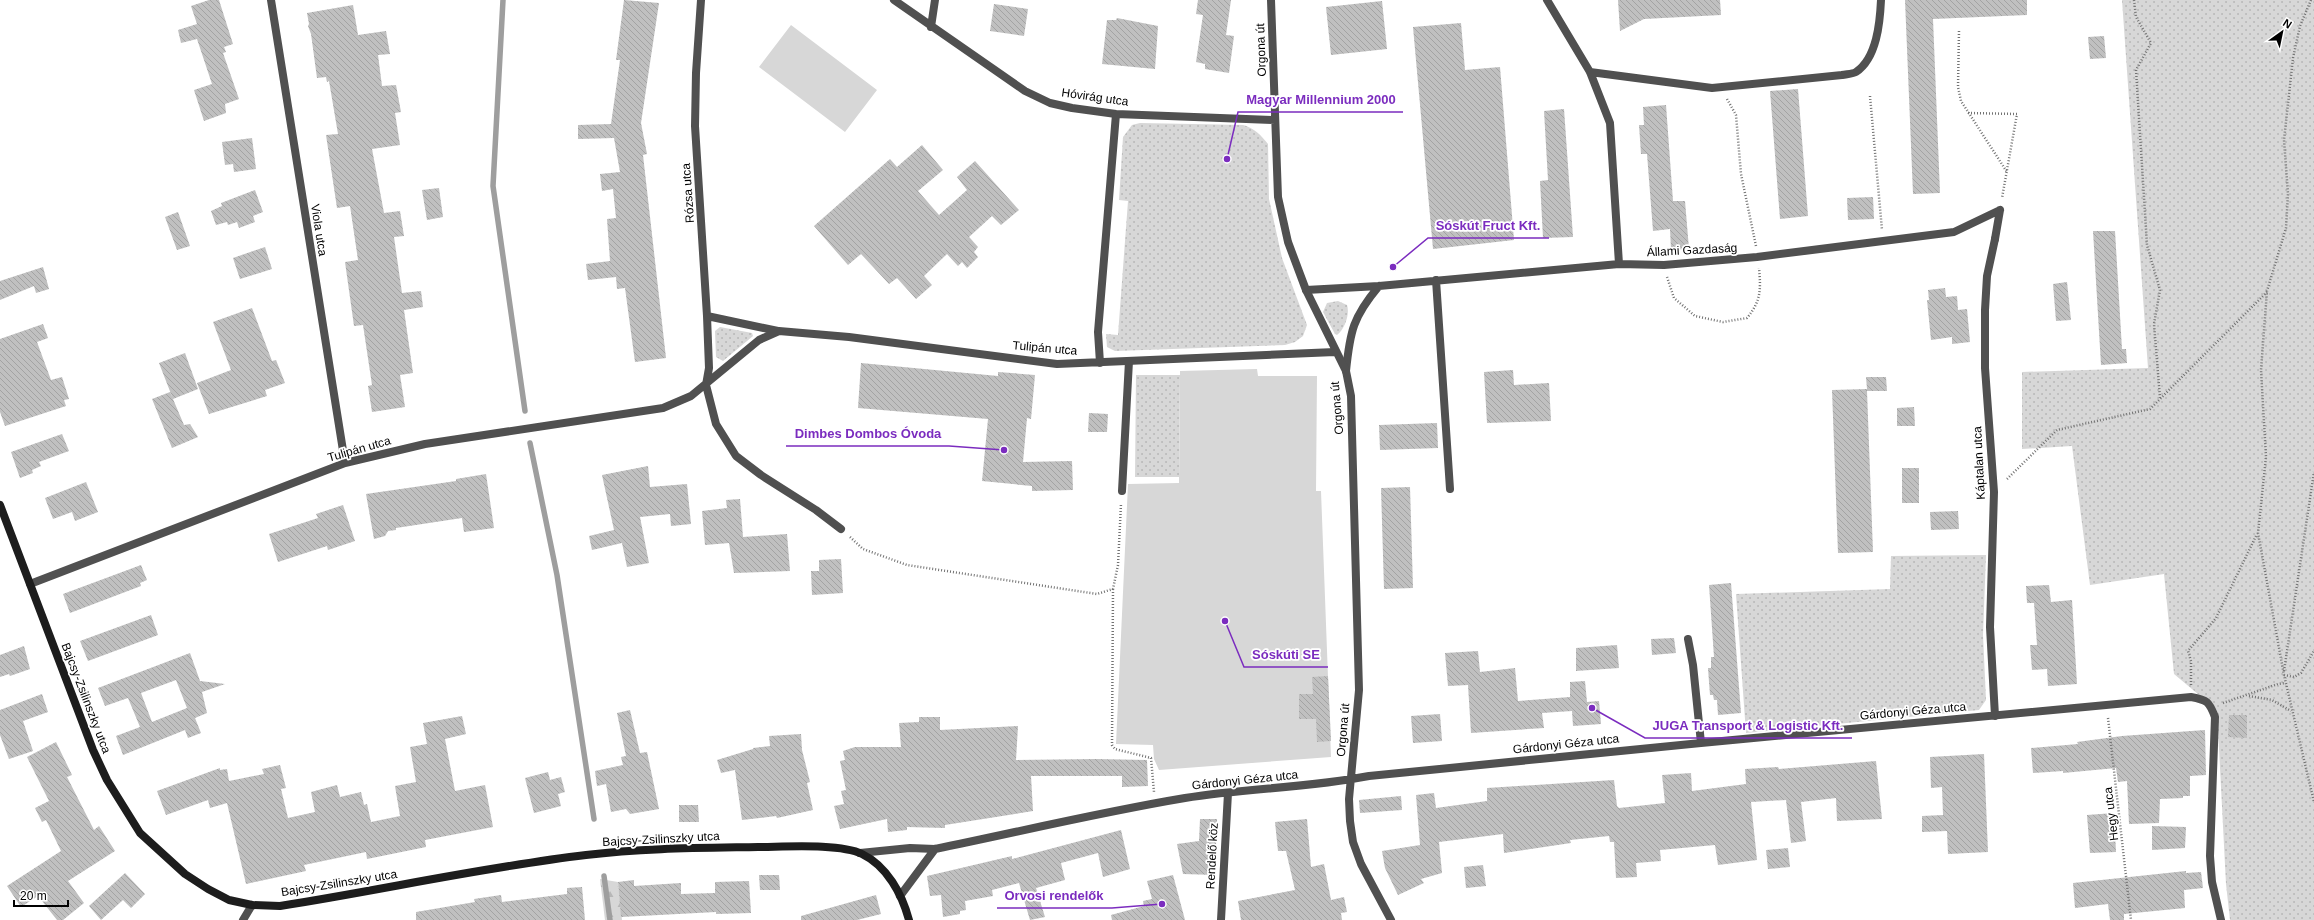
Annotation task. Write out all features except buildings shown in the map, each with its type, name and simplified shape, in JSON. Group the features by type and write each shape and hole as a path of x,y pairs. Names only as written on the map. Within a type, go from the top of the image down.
{"street":[{"name":"Viola utca","path":"271,0 345,463"},
{"name":"Rózsa utca","path":"701,0 696,73 695,126 707,316 709,368 706,385"},
{"name":"Hóvirág utca","path":"894,0 1025,91 1050,103 1072,108 1116,114 1275,120"},
{"path":"931,27 935,0"},
{"name":"Orgona út","path":"1271,0 1278,197 1288,242 1306,290 1335,352 1346,371 1351,396 1359,690 1349,799 1353,842 1361,864 1391,920"},
{"path":"1547,0 1590,72 1610,123 1619,264"},
{"path":"1590,72 1712,88 1842,75 1856,72 1868,58 1876,37 1881,0"},
{"path":"1100,363 1098,332 1116,114"},
{"name":"Állami Gazdaság","path":"1306,290 1379,286 1619,264 1664,265 1757,257 1954,232 2000,210"},
{"name":"Káptalan utca","path":"1995,716 1990,627 1994,538 1994,492 1985,368 1985,310 1987,276 2000,210"},
{"path":"1436,280 1450,489"},
{"path":"1346,371 1348,343 1353,323 1362,307 1379,286"},
{"name":"Tulipán utca","path":"707,316 779,331 849,337 1057,364 1335,352"},
{"name":"Tulipán utca","path":"30,584 345,463 425,444 663,408 690,396 706,385 754,343 779,331"},
{"path":"1122,491 1128,361"},
{"path":"706,385 716,424 736,456 761,475 816,510 841,529"},
{"name":"Bajcsy-Zsilinszky utca","path":"0,505 93,750 111,787 140,833 185,874 208,889 229,900 252,905 280,906 521,864 614,852 782,847 844,849 860,853 873,860 884,870 900,896 909,920"},
{"path":"1688,639 1693,665 1701,743"},
{"name":"Gárdonyi Géza utca","path":"860,853 910,848 935,848 1155,804 1228,792 1701,743 2191,697 2205,699 2212,709"},
{"path":"2212,709 2215,717 2215,755 2210,856 2212,882 2221,920"},
{"name":"Rendelő köz","path":"1222,920 1228,792"},
{"path":"900,896 935,848"},
{"path":"244,920 252,905"}],"path":[{"path":"2134,0 2136,17 2150,43 2136,70 2147,245 2160,290 2154,324 2160,398"},
{"path":"2311,0 2300,26 2293,58 2284,140 2288,194 2286,228 2267,291 2261,370 2266,457 2258,533 2285,683 2314,802"},
{"path":"1959,31 1958,87 1961,101 2007,172"},
{"path":"1664,265 1674,298 1695,316 1723,322 1748,318 1757,306 1760,285 1757,257 1751,216 1741,174 1736,115 1729,101 1712,88"},
{"path":"1870,96 1883,240"},
{"path":"1968,114 2017,114 2000,210"},
{"path":"1994,492 2057,430 2150,409 2267,291"},
{"path":"2284,675 2314,472"},
{"path":"1122,491 1118,565 1113,589 1112,744 1115,749 1151,758 1155,804"},
{"path":"841,529 863,549 907,565 1097,594 1113,589"},
{"path":"2191,697 2192,661 2188,651 2216,618 2258,533"},
{"path":"2284,675 2294,677 2301,672 2314,651"},
{"path":"2212,709 2228,701 2249,696 2278,684 2285,683"},
{"path":"2249,696 2272,700 2292,711"},
{"name":"Hegy utca","path":"2107,705 2131,920"}],"green space":[{"path":"2122,0 2314,0 2314,920 2230,920 2226,884 2217,710 2174,674 2164,574 2090,585 2072,446 2022,449 2022,372 2148,368"},
{"path":"791,25 877,90 845,132 759,67"},
{"path":"1140,123 1243,125 1257,132 1268,144 1269,199 1282,258 1307,325 1303,336 1295,342 1285,345 1115,351 1107,347 1106,334 1118,335 1128,201 1119,200 1123,137 1132,125"},
{"path":"1338,301 1347,305 1348,313 1342,329 1337,335 1323,312 1327,303"},
{"path":"720,327 752,333 753,336 723,361 716,357 715,331"},
{"path":"1257,369 1258,376 1317,376 1316,491 1321,491 1331,757 1159,770 1154,759 1153,745 1116,744 1128,484 1179,483 1180,371"},
{"path":"1136,375 1180,375 1179,477 1135,477"},
{"path":"1986,555 1983,635 1986,700 1979,710 1746,733 1736,594 1890,589 1891,556"},
{"path":"600,879 618,882 622,920 605,920"}],"waterway":[{"path":"503,0 493,186 525,411"},
{"path":"530,443 557,575 594,819"},
{"path":"604,876 610,920"}],"place":[{"name":"Magyar Millennium 2000","path":"1227,159"},
{"name":"Sóskút Fruct Kft.","path":"1393,267"},
{"name":"Dimbes Dombos Óvoda","path":"1004,450"},
{"name":"Sóskúti SE","path":"1225,621"},
{"name":"JUGA Transport & Logistic Kft.","path":"1592,708"},
{"name":"Orvosi rendelők","path":"1162,904"}]}
